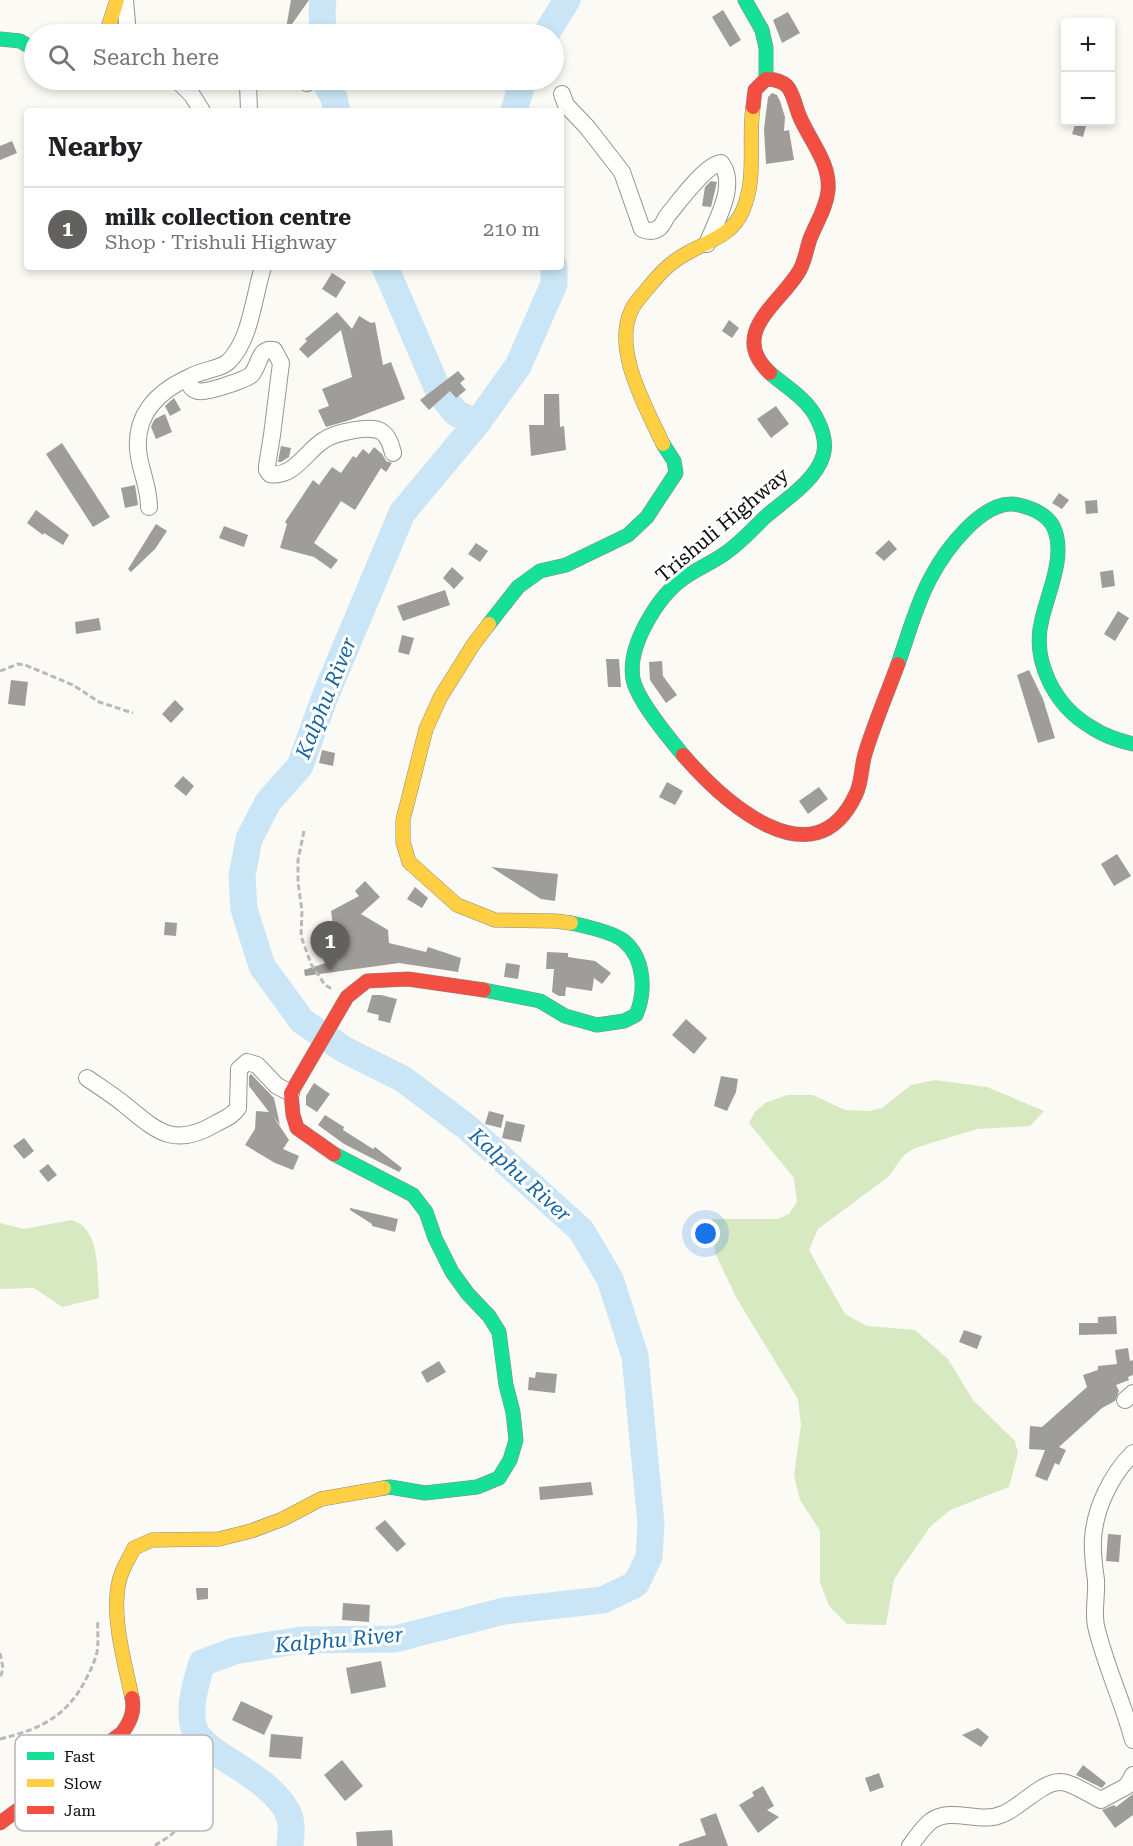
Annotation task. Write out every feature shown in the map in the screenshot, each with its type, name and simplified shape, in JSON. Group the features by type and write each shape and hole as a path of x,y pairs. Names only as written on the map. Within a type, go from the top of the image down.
{"street":[{"path":"109,24 117,0"},
{"path":"125,0 127,24"},
{"path":"120,1735 131,1721 134,1705 123,1654 116,1599 119,1579 134,1548 152,1540 219,1539 283,1519 321,1499 348,1493 390,1487 425,1493 477,1487 499,1478 510,1460 516,1440 499,1332 489,1316 468,1294 452,1272 435,1238 426,1212 412,1195 337,1156 297,1128 291,1093 347,997 367,981 408,979 508,994 540,1001 565,1016 597,1025 617,1023 636,1015 642,1001 642,977 636,956 623,940 587,926 555,921 495,920 457,905 409,862 403,842 403,820 426,729 440,698 473,645 518,587 540,571 566,565 628,535 647,517 676,473 674,461 663,444 637,386 628,359 625,333 631,310 665,267 720,238 736,222 743,210 752,183 750,128 755,90 766,79 766,48 762,30 745,0"},
{"path":"0,39 24,43"},
{"name":"Trishuli Highway","path":"766,79 780,79 791,88 800,118 813,139 826,170 829,187 819,221 811,235 806,256 796,277 758,324 756,350 759,361 801,397 818,419 825,439 825,449 821,462 796,490 720,557 698,568 678,583 661,604 639,639 632,661 633,680 640,696 691,766 750,818 770,828 790,834 815,833 830,828 857,792 864,755 929,580 962,531 975,520 989,510 1018,505 1029,507 1044,516 1054,528 1057,558 1039,632 1039,653 1050,683 1068,711 1101,734 1133,744"},
{"path":"187,90 200,108"},
{"path":"248,90 248,108"},
{"path":"562,94 566,105 587,127 622,172 642,229 649,232 659,228 705,172 714,164 721,163 726,169 727,189 707,244"},
{"path":"149,507 148,489 138,454 137,439 150,404 164,392 197,373 228,363 244,335 252,312 261,270"},
{"path":"190,377 189,385 192,389 202,393 246,378 253,373 261,355 269,349 274,350 280,363 267,466 270,474 277,475 288,471 323,440 358,430 372,428 382,432 389,440 393,453"},
{"path":"87,1078 125,1105 144,1122 175,1136 188,1136 203,1131 235,1113 238,1101 239,1069 247,1062 257,1065 277,1086 291,1093"},
{"path":"1133,1453 1122,1463 1105,1495 1095,1520 1092,1540 1096,1581 1096,1623 1133,1740"},
{"path":"910,1846 930,1821 943,1816 956,1815 985,1819 1004,1814 1044,1788 1061,1781 1101,1800 1127,1786 1133,1775"},
{"path":"0,1823 15,1812"}],"path":[{"path":"0,671 18,664 25,665 74,685 99,702 134,713"},
{"path":"304,831 298,860 302,911 300,936 311,964 325,985 347,997"},
{"path":"16,1735 57,1717 81,1690 93,1666 97,1650 98,1617"},
{"path":"0,1653 3,1668 0,1679"},
{"path":"0,1739 15,1735"},
{"path":"154,1846 174,1831"}],"green space":[{"path":"935,1080 987,1087 1044,1111 1030,1126 977,1129 915,1148 904,1155 888,1177 818,1229 809,1250 845,1314 867,1326 915,1330 948,1359 973,1400 1015,1441 1018,1453 1009,1487 950,1510 930,1527 894,1579 886,1625 847,1624 829,1606 820,1582 820,1531 800,1500 794,1475 801,1425 798,1399 737,1299 716,1255 711,1230 712,1219 777,1219 789,1214 797,1202 794,1178 749,1123 755,1112 765,1103 787,1095 813,1095 845,1110 870,1111 882,1108 911,1085"},
{"path":"71,1220 81,1224 93,1241 99,1298 62,1307 34,1288 0,1289 0,1223 24,1229"}],"building":[{"path":"291,0 309,0 292,24 287,24"},
{"path":"723,10 741,40 730,47 712,17"},
{"path":"788,12 800,33 782,43 773,20"},
{"path":"772,93 777,95 780,101 785,117 784,131 789,130 794,160 766,164 764,129 768,97"},
{"path":"1075,126 1086,126 1083,137 1072,134"},
{"path":"12,141 17,153 0,160 0,146"},
{"path":"711,181 717,182 711,207 702,206 705,187"},
{"path":"332,273 346,282 336,298 322,289"},
{"path":"337,312 352,329 359,316 371,323 375,322 383,365 391,362 405,399 326,427 318,410 329,406 322,389 352,377 341,330 308,358 299,349 307,341 305,339"},
{"path":"729,320 739,328 732,338 722,331"},
{"path":"458,371 465,379 460,383 466,390 456,398 450,391 429,410 420,400"},
{"path":"544,394 559,394 560,427 564,426 566,450 531,456 529,425 544,425"},
{"path":"174,398 181,410 170,416 165,406"},
{"path":"776,406 789,424 771,438 757,419"},
{"path":"165,414 172,432 156,439 151,427 155,419"},
{"path":"62,443 110,517 93,527 46,454"},
{"path":"281,446 291,448 289,457 278,462"},
{"path":"374,447 386,461 392,463 386,472 381,468 355,510 341,501 314,543 338,560 331,569 314,557 280,548 287,524 285,522 313,480 319,485 332,467 341,473 353,456 356,458 363,449 369,454"},
{"path":"135,485 138,505 125,508 121,488"},
{"path":"1059,493 1069,500 1062,509 1052,503"},
{"path":"1097,500 1098,513 1086,514 1085,501"},
{"path":"36,510 69,535 63,545 44,533 43,535 27,523"},
{"path":"156,524 167,531 155,549 131,572 128,569"},
{"path":"224,526 248,535 244,547 219,538"},
{"path":"889,540 897,549 884,561 875,553"},
{"path":"476,543 488,551 480,562 468,554"},
{"path":"452,567 464,578 454,589 443,578"},
{"path":"1113,570 1115,586 1102,588 1100,572"},
{"path":"445,590 450,605 403,621 397,606"},
{"path":"1118,611 1129,618 1115,641 1104,634"},
{"path":"99,618 101,630 76,634 75,622"},
{"path":"402,635 414,638 409,655 398,652"},
{"path":"606,659 619,659 621,687 608,687"},
{"path":"662,661 663,676 677,695 666,703 650,680 649,662"},
{"path":"1029,670 1043,699 1055,738 1038,743 1017,675"},
{"path":"11,680 28,682 25,706 8,704"},
{"path":"175,700 184,709 171,723 162,714"},
{"path":"322,750 335,753 333,766 319,763"},
{"path":"183,776 194,786 186,796 174,786"},
{"path":"667,782 683,791 675,805 659,797"},
{"path":"819,787 828,799 808,814 799,801"},
{"path":"1117,854 1131,876 1114,886 1101,864"},
{"path":"491,867 558,874 555,901 541,899"},
{"path":"365,881 380,897 361,914 388,930 389,943 426,952 428,947 461,958 458,972 399,963 305,976 304,970 338,959 331,911 359,896 355,891"},
{"path":"415,887 428,898 422,908 407,899"},
{"path":"165,922 177,923 176,936 164,935"},
{"path":"547,952 568,953 568,957 595,961 611,973 602,984 594,978 592,991 566,987 565,996 559,996 552,992 554,969 546,969"},
{"path":"506,963 520,965 518,979 504,977"},
{"path":"372,995 397,999 390,1023 378,1020 379,1015 367,1012"},
{"path":"686,1019 707,1038 694,1054 672,1035"},
{"path":"251,1074 274,1098 280,1125 273,1116 289,1140 283,1149 299,1156 293,1170 275,1163 245,1145 255,1129 256,1111 269,1112 249,1086"},
{"path":"721,1076 738,1079 736,1092 727,1111 714,1106"},
{"path":"314,1083 330,1094 317,1112 306,1105 306,1096"},
{"path":"489,1111 504,1115 501,1128 485,1124"},
{"path":"325,1115 344,1127 343,1130 373,1149 375,1147 402,1168 399,1172 344,1144 318,1125"},
{"path":"506,1121 525,1125 521,1142 502,1138"},
{"path":"24,1138 34,1151 24,1159 13,1146"},
{"path":"48,1164 57,1175 48,1182 39,1171"},
{"path":"350,1208 398,1219 395,1232 372,1226"},
{"path":"1116,1316 1117,1334 1079,1335 1079,1323 1098,1323 1098,1317"},
{"path":"964,1330 982,1336 977,1349 959,1342"},
{"path":"1128,1348 1130,1361 1133,1360 1133,1375 1128,1377 1129,1380 1116,1385 1119,1391 1115,1401 1102,1408 1059,1447 1066,1450 1059,1465 1055,1463 1047,1481 1035,1476 1045,1450 1029,1449 1030,1426 1042,1427 1087,1387 1083,1375 1098,1370 1098,1366 1117,1364 1115,1350"},
{"path":"439,1361 446,1372 427,1383 421,1372"},
{"path":"536,1372 557,1374 555,1393 528,1390 529,1377 535,1378"},
{"path":"591,1482 593,1495 540,1500 539,1487"},
{"path":"385,1520 406,1544 397,1552 375,1528"},
{"path":"1108,1534 1121,1535 1119,1562 1106,1561"},
{"path":"196,1588 208,1588 208,1599 197,1600"},
{"path":"343,1603 370,1605 369,1622 342,1620"},
{"path":"381,1661 386,1687 351,1694 346,1668"},
{"path":"241,1701 273,1716 264,1735 232,1720"},
{"path":"978,1728 989,1737 981,1747 962,1735"},
{"path":"271,1734 303,1737 301,1759 269,1757"},
{"path":"342,1760 363,1786 345,1801 324,1775"},
{"path":"1083,1765 1106,1783 1102,1788 1076,1775"},
{"path":"879,1773 884,1787 870,1792 865,1778"},
{"path":"763,1786 774,1806 767,1810 779,1817 758,1833 739,1805 754,1796 752,1792"},
{"path":"1133,1794 1133,1815 1115,1828 1102,1810 1114,1805 1116,1807"},
{"path":"716,1813 728,1846 679,1846 679,1844 706,1835 700,1819"},
{"path":"392,1830 393,1846 357,1846 356,1832"}],"waterway":[{"path":"323,0 323,24"},
{"name":"Kalphu River","path":"552,24 567,0"},
{"path":"330,90 336,108"},
{"name":"Kalphu River","path":"515,108 520,90"},
{"path":"386,270 439,392 456,413 477,423"},
{"name":"Kalphu River","path":"198,1735 193,1723 192,1706 202,1663 234,1651 301,1640 395,1639 504,1611 603,1600 636,1584 649,1557 651,1524 635,1356 610,1279 581,1230 468,1128 403,1079 345,1050 302,1021 262,966 244,909 242,876 249,839 268,802 300,766 326,694 402,513 477,423 518,366 554,284 554,270"},
{"name":"Kalphu River","path":"213,1750 253,1777 280,1800 290,1818 290,1846"}],"traffic: fast":[{"path":"745,0 762,30 766,48 766,79"},
{"path":"0,39 24,43"},
{"path":"683,755 654,718 633,679 632,666 635,652 646,623 674,586 689,574 722,556 806,483 823,456 823,436 812,410 770,373"},
{"path":"489,624 518,587 540,571 566,565 628,535 647,517 676,473 674,461 663,444"},
{"path":"898,664 925,589 936,568 955,541 979,517 992,509 1006,504 1029,508 1047,518 1057,537 1055,573 1039,635 1043,666 1049,681 1057,695 1078,718 1101,733 1133,744"},
{"path":"484,990 540,1001 565,1016 597,1025 624,1021 636,1015 641,996 642,976 631,948 613,935 571,923"},
{"path":"334,1154 413,1195 426,1212 435,1238 452,1272 468,1294 489,1316 499,1332 506,1385 513,1412 516,1440 510,1460 499,1478 477,1487 425,1493 384,1488"}],"traffic: slow":[{"path":"109,24 117,0"},
{"path":"663,444 634,379 629,361 626,343 631,311 652,283 672,263 728,231 739,218 750,185 753,107"},
{"path":"489,624 440,698 426,729 403,820 403,842 409,862 457,905 495,920 571,923"},
{"path":"132,1698 120,1640 117,1596 123,1569 134,1548 152,1540 219,1539 251,1531 283,1519 321,1499 384,1488"}],"traffic: jam":[{"path":"753,107 755,90 766,79 786,85 823,161 828,181 825,204 810,239 804,261 790,285 761,320 755,332 754,345 758,359 770,373"},
{"path":"683,755 700,774 744,812 769,826 793,834 817,833 838,820 856,794 869,743 898,664"},
{"path":"334,1154 297,1128 291,1093 347,997 367,981 408,979 484,990"},
{"path":"119,1735 131,1717 132,1698"},
{"path":"0,1823 15,1812"}],"place":[{"name":"milk collection centre","path":"330,971"}]}
